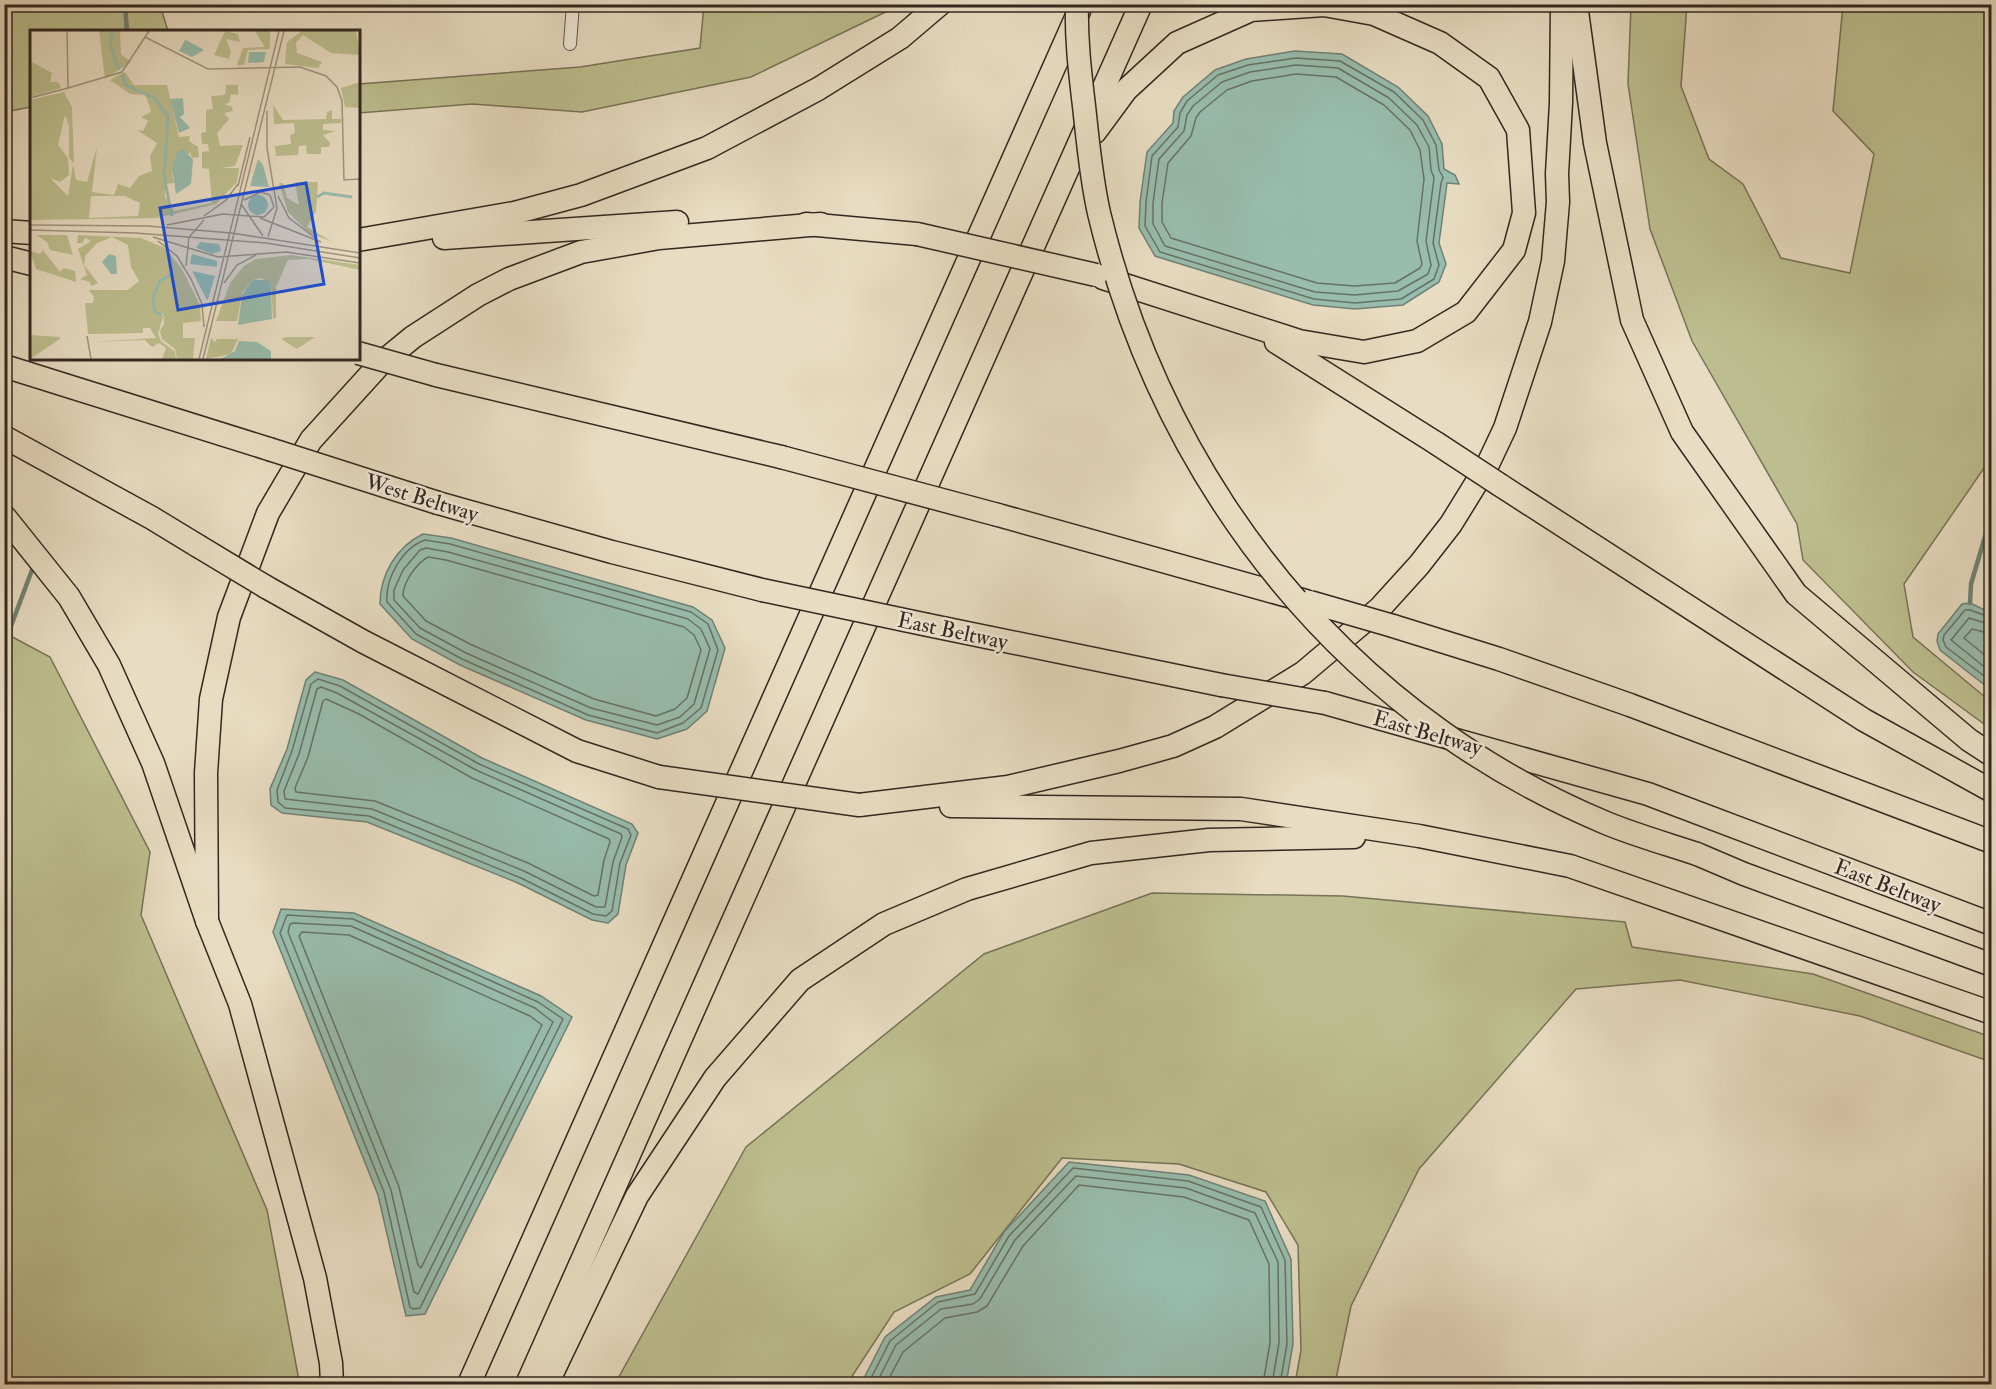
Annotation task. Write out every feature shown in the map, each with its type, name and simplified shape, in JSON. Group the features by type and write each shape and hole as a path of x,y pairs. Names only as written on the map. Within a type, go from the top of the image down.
{"highway":[{"path":"360,242 514,213 581,195 707,148 855,66 900,38 940,4"},
{"path":"1077,4 1076,41 1089,155 1099,212 1127,309 1170,412 1221,500 1253,547 1301,605 1334,640 1442,732 1526,784 1567,805 1607,824 1697,854 1859,918 1992,965"},
{"path":"469,1384 1082,4"},
{"path":"527,1384 1141,4"},
{"path":"859,805 1008,787 1173,746 1215,727 1303,673 1380,608 1419,564 1451,524 1488,464 1505,428 1540,322 1553,261 1558,202 1557,174 1562,103 1562,4"},
{"path":"1576,4 1595,143 1632,320 1682,432 1796,594 1969,740 1992,755"},
{"path":"360,242 678,222 821,224 917,234 1096,275 1299,341 1364,352 1417,342 1466,312 1514,250 1524,213 1518,130 1489,78 1440,43 1374,14 1324,5 1251,10 1177,43 1126,90 1067,173"},
{"path":"207,921 206,773 211,699 229,617 268,513 311,440 380,364 413,337 478,296 509,279 549,262 581,252 659,238 821,224"},
{"path":"4,231 30,233"},
{"path":"4,257 30,264"},
{"path":"1246,323 1864,720 1992,791"},
{"path":"360,354 436,375 781,457 1394,626 1499,659 1630,705 1992,842"},
{"name":"West Beltway","path":"4,366 438,503 612,552 762,590 845,608"},
{"path":"4,437 152,518 363,642 577,751 659,777 859,805 1240,809 1419,836 1570,866 1992,1013"},
{"path":"4,516 69,597 109,665 153,763 207,921 240,1004 315,1278 331,1363 332,1384"},
{"name":"East Beltway","path":"845,608 1221,685 1325,703 1648,794 1992,924"},
{"path":"547,1384 637,1196 715,1077 801,980 884,924 967,889 1091,853 1209,840 1419,836"}],"street":[{"path":"570,44 573,4"}],"shaded area":[{"path":"5,4 160,5 168,30 30,30 30,107 5,112"},
{"path":"704,5 900,5 751,77 582,112 472,104 360,113 360,84 580,67 700,48"},
{"path":"1631,5 1687,5 1681,86 1709,159 1743,184 1781,258 1850,273 1874,154 1833,111 1843,5 1991,5 1991,458 1904,584 1913,637 1991,702 1991,729 1913,672 1803,560 1797,524 1692,341 1650,229 1628,84"},
{"path":"5,633 50,657 150,852 141,915 267,1210 298,1375 297,1384 5,1384"},
{"path":"1152,893 1343,896 1625,922 1632,947 1813,974 1991,1037 1991,1062 1860,1016 1680,980 1576,989 1419,1169 1351,1306 1335,1384 1295,1384 1301,1350 1298,1245 1266,1192 1179,1164 1062,1158 970,1274 894,1312 847,1384 615,1384 746,1147 984,954"}],"water":[{"path":"1295,51 1342,54 1398,87 1428,116 1442,144 1444,169 1455,175 1459,184 1447,183 1439,243 1446,264 1439,282 1403,305 1355,309 1313,305 1155,256 1139,228 1147,152 1173,123 1174,111 1183,97 1215,70 1246,59"},
{"path":"423,534 451,538 693,607 712,620 725,648 707,711 687,729 657,739 586,720 460,665 412,639 380,604 381,593 391,563 405,546"},
{"path":"1970,603 1991,613 1991,690 1940,650 1937,641 1938,634 1962,604"},
{"path":"315,672 343,680 482,758 632,824 638,833 626,865 618,914 608,923 592,920 518,883 367,822 282,813 271,805 270,789 287,749 306,680"},
{"path":"281,909 354,913 541,996 572,1017 425,1314 406,1316 378,1195 273,932"},
{"path":"1069,1162 1189,1175 1265,1201 1291,1259 1293,1344 1286,1384 861,1384 885,1337 936,1297 970,1290 1004,1232"}],"waterway":[{"path":"125,4 127,30"},
{"path":"1970,603 1971,584 1992,513"},
{"path":"4,750 11,626 32,570"},
{"path":"4,795 9,892 4,893"}]}
